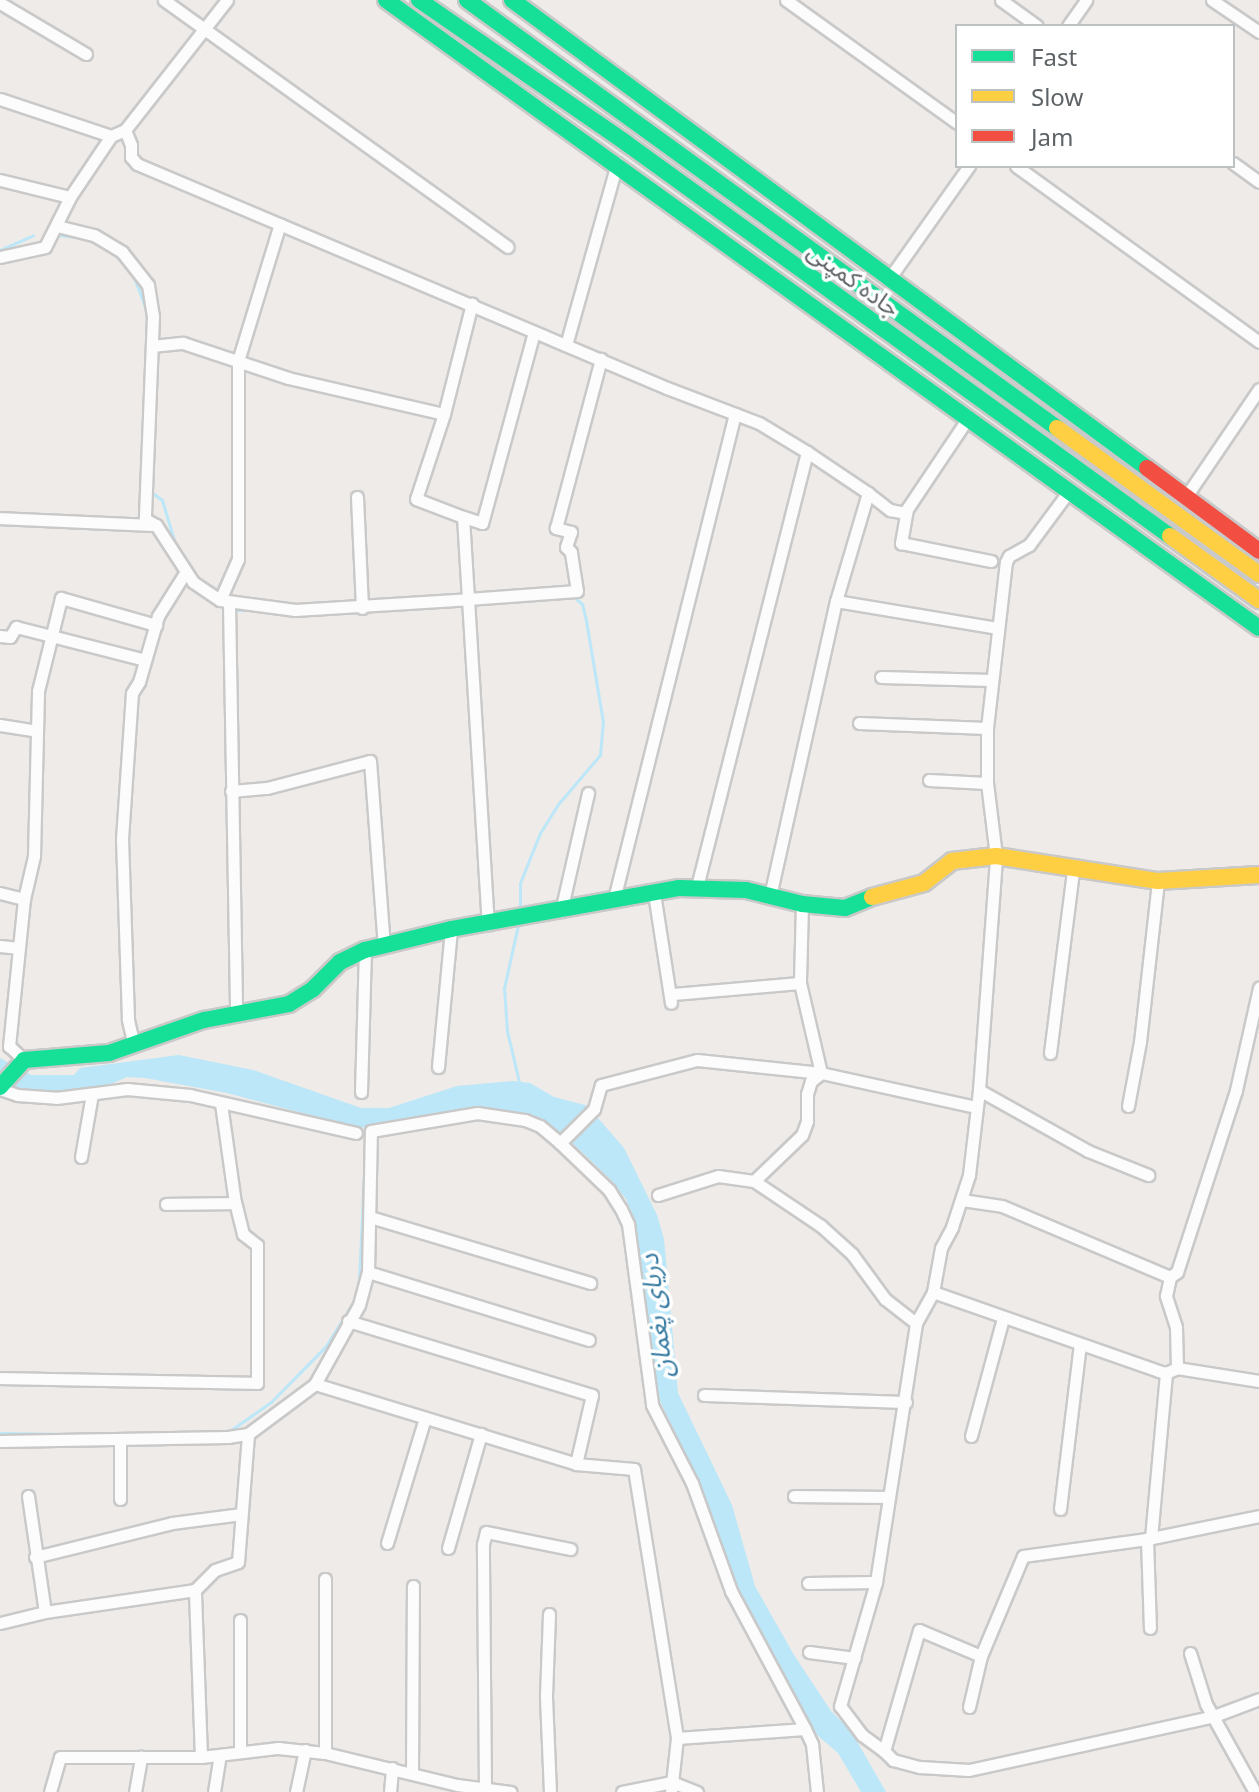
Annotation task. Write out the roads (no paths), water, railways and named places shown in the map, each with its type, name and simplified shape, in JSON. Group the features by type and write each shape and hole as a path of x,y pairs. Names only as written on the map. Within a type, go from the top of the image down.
{"main road":[{"path":"386,0 617,163 1259,628"},
{"name":"جاده کمپنی","path":"419,0 639,152 1259,600"},
{"name":"جاده کمپنی","path":"467,0 1259,574"},
{"path":"512,0 617,80 891,276 1259,551"},
{"path":"1,1087 21,1064 81,1058 134,1046 204,1020 289,1004 313,989 340,962 365,950 451,929 519,919 614,899 697,886 845,908 881,893 924,883 952,861 996,856 1042,861 1073,871 1158,881 1259,875"}],"street":[{"path":"164,0 508,247"},
{"path":"0,257 45,247 70,197 111,136 125,130 227,0"},
{"path":"786,0 955,122"},
{"path":"1001,0 1034,24"},
{"path":"1069,24 1086,0"},
{"path":"1212,0 1259,32"},
{"path":"0,3 86,54"},
{"path":"0,99 111,136"},
{"path":"125,130 131,145 131,157 137,164 472,303 534,332 759,423 890,510 905,513"},
{"path":"566,345 617,163"},
{"path":"1235,164 1259,182"},
{"path":"891,276 968,168"},
{"path":"1019,168 1259,342"},
{"path":"0,180 70,197"},
{"path":"236,1014 225,601 238,559 238,361 280,224"},
{"path":"57,226 94,235 122,252 148,285 153,316 145,519 156,525 185,573 225,601 295,610 362,608 577,591 571,552 566,547 571,532 556,528 601,359"},
{"path":"472,303 444,414 416,499 482,523 534,332"},
{"path":"152,346 183,343 288,378 444,414"},
{"path":"1187,495 1259,389"},
{"path":"614,899 735,414"},
{"path":"968,418 905,513 903,546 991,561"},
{"path":"697,886 807,452"},
{"path":"1069,491 1029,545 1009,556 997,628 987,728 987,783 996,856 979,1090 969,1175 962,1200 941,1248 933,1292 916,1323 876,1582 840,1706 862,1735 893,1760 920,1767 969,1770 1214,1716 1259,1699"},
{"path":"770,896 836,601 868,493"},
{"path":"357,497 362,608"},
{"path":"463,517 488,924"},
{"path":"0,518 156,525"},
{"path":"134,1046 128,1019 122,839 132,693 156,625 185,573"},
{"path":"21,1064 9,1046 24,899 34,856 38,691 49,636 61,598 156,625"},
{"path":"836,601 997,628"},
{"path":"0,637 10,637 16,627 145,660"},
{"path":"881,677 991,680"},
{"path":"859,723 987,728"},
{"path":"0,725 36,731"},
{"path":"231,791 267,788 370,761 384,946"},
{"path":"929,780 987,783"},
{"path":"561,911 588,793"},
{"path":"1050,1053 1073,871"},
{"path":"1128,1106 1140,1042 1158,881"},
{"path":"0,893 24,899"},
{"path":"654,893 672,999 800,983"},
{"path":"802,904 800,983 820,1074"},
{"path":"438,1067 451,929"},
{"path":"0,946 19,948"},
{"path":"361,1092 365,950"},
{"path":"1150,1628 1149,1538 1176,1327 1166,1296 1170,1277 1177,1272 1236,1090 1259,988"},
{"path":"563,1141 594,1109 601,1085 697,1060 820,1074 975,1107"},
{"path":"754,1181 802,1135 807,1121 807,1094 811,1081 820,1074"},
{"path":"1,1087 17,1095 56,1098 145,1089 190,1095 356,1133"},
{"path":"979,1090 1088,1151 1148,1175"},
{"path":"81,1157 92,1094"},
{"path":"0,1378 257,1383 257,1245 243,1234 235,1203 221,1104"},
{"path":"0,1441 248,1434 315,1384 359,1305 368,1272 371,1131 487,1113 540,1126 563,1141 609,1190 628,1224 652,1405 692,1483 731,1591 814,1744 817,1792"},
{"path":"658,1195 718,1176 754,1181 821,1226 852,1254 885,1299 916,1323"},
{"path":"962,1200 1002,1206 1170,1277"},
{"path":"166,1204 235,1203"},
{"path":"370,1217 590,1283"},
{"path":"368,1272 589,1340"},
{"path":"933,1292 1080,1344 1172,1370 1259,1381"},
{"path":"971,1436 1003,1318"},
{"path":"348,1321 592,1395 576,1464"},
{"path":"1060,1509 1080,1344"},
{"path":"315,1384 576,1464 634,1469 677,1738 671,1787"},
{"path":"704,1395 906,1402"},
{"path":"387,1543 425,1418"},
{"path":"0,1623 45,1612 195,1590 215,1570 238,1562 248,1434"},
{"path":"448,1548 481,1434"},
{"path":"120,1440 120,1499"},
{"path":"28,1496 45,1612"},
{"path":"794,1496 889,1497"},
{"path":"35,1557 172,1523 241,1514"},
{"path":"969,1707 981,1656 1023,1556 1149,1538 1259,1516"},
{"path":"485,1788 483,1544 486,1532 570,1549"},
{"path":"325,1579 325,1753"},
{"path":"808,1583 876,1582"},
{"path":"412,1772 413,1586"},
{"path":"195,1590 201,1757"},
{"path":"549,1614 546,1697 550,1792"},
{"path":"240,1620 240,1752"},
{"path":"884,1751 919,1630 981,1656"},
{"path":"809,1652 855,1658"},
{"path":"1190,1653 1206,1704 1255,1792"},
{"path":"677,1738 805,1729"},
{"path":"50,1792 60,1757 201,1757 278,1748 325,1753 511,1792"},
{"path":"296,1792 305,1750"},
{"path":"214,1792 220,1755"},
{"path":"135,1792 141,1757"},
{"path":"390,1792 392,1768"},
{"path":"622,1792 671,1787 697,1792"}],"water":[{"name":"دریای پغمان","path":"179,1055 253,1070 361,1108 389,1108 457,1086 514,1081 530,1083 554,1097 585,1105 591,1110 624,1148 657,1215 664,1239 678,1393 732,1505 755,1586 794,1655 831,1711 851,1731 886,1792 861,1792 838,1753 817,1735 734,1583 701,1491 657,1394 634,1218 626,1199 610,1179 563,1134 545,1124 491,1108 359,1128 227,1093 145,1078 127,1077 104,1087 57,1093 13,1087 0,1081 0,1058 31,1075 74,1075 80,1068"}],"waterway":[{"path":"0,250 33,235"},
{"path":"58,235 78,237"},
{"path":"133,275 147,311 147,325"},
{"path":"150,491 162,500 176,547"},
{"path":"520,909 520,883 540,833 559,803 600,755 603,722 586,620 582,604 576,599"},
{"path":"236,610 250,610"},
{"path":"518,925 504,988 507,1031 520,1086"},
{"path":"228,1432 271,1402 326,1346 355,1299 359,1280 366,1134"},
{"path":"0,1433 72,1434"}]}
